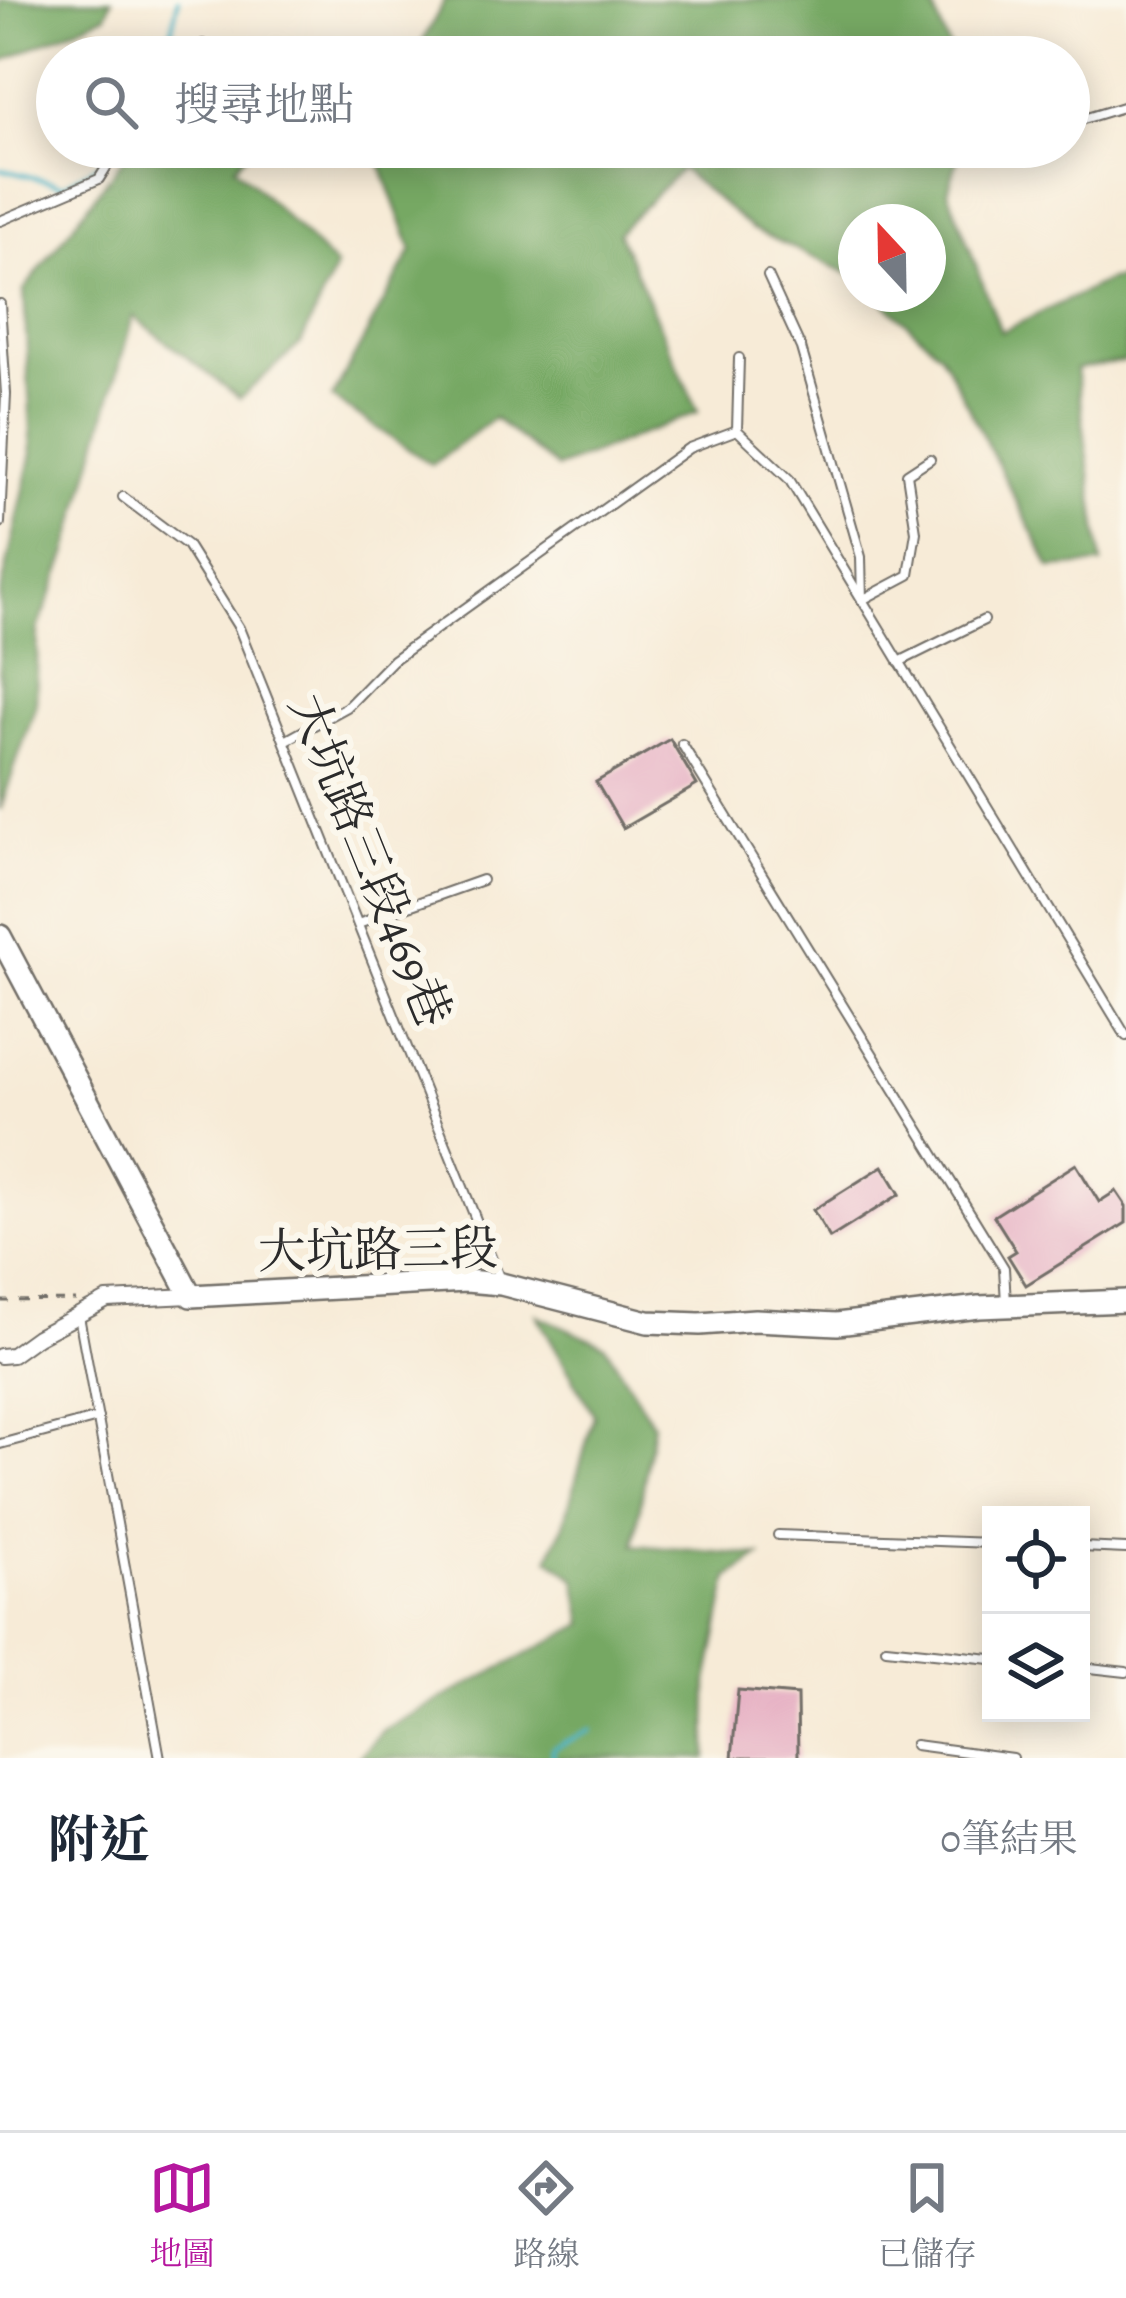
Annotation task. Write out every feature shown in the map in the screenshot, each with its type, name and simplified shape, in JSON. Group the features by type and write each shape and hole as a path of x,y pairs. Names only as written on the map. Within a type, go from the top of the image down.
{"street":[{"path":"0,936 190,1296"},
{"name":"大坑路三段","path":"0,1356 12,1355 107,1300 466,1281 502,1284 648,1322 700,1324 755,1320 837,1324 1006,1305 1126,1301"}],"lane":[{"path":"1090,117 1126,106"},
{"path":"0,221 99,179 106,168"},
{"path":"768,275 801,348 861,557 862,600"},
{"path":"0,304 6,394 0,523"},
{"path":"739,358 737,430 790,479 1126,1036"},
{"path":"285,741 347,707 393,660 688,448 737,430"},
{"path":"862,600 909,575 916,532 907,473 930,459"},
{"name":"大坑路三段469巷","path":"123,497 187,545 239,628 502,1284"},
{"path":"899,662 985,620"},
{"path":"682,745 1004,1268 1006,1305"},
{"path":"358,924 482,880"},
{"path":"79,1315 160,1758"},
{"path":"0,1444 98,1418"},
{"path":"778,1535 982,1543"},
{"path":"1090,1547 1126,1549"},
{"path":"886,1648 982,1657"},
{"path":"1090,1668 1126,1672"},
{"path":"915,1745 1012,1758"}],"path":[{"path":"0,1301 107,1300"}],"green space":[{"path":"0,0 112,0 106,15 59,36 36,36 36,46 0,62"},
{"path":"445,0 930,0 945,36 425,36"},
{"path":"116,168 237,168 336,267 301,343 240,398 133,316 67,555 38,629 36,705 0,810 0,597 32,453 24,290"},
{"path":"382,168 955,168 948,191 1001,332 1109,280 1126,278 1126,361 1076,369 1102,564 1051,568 941,354 895,312 946,312 946,204 838,204 838,269 752,229 681,169 618,232 698,412 557,468 494,418 432,465 332,398 412,250"},
{"path":"537,1315 605,1345 653,1424 634,1545 760,1556 729,1578 708,1681 707,1758 358,1758 383,1730 584,1624 576,1579 549,1558 564,1524 594,1415"}],"building":[{"path":"670,739 697,785 623,828 596,782"},
{"path":"1076,1164 1099,1202 1116,1191 1126,1206 1126,1223 1026,1285 1008,1256 1016,1251 994,1216"},
{"path":"883,1166 900,1194 830,1238 813,1210"},
{"path":"738,1690 797,1695 798,1758 732,1758"}],"waterway":[{"path":"170,36 178,0"},
{"path":"0,169 64,185 93,168"},
{"path":"553,1758 553,1748 591,1730"}]}
